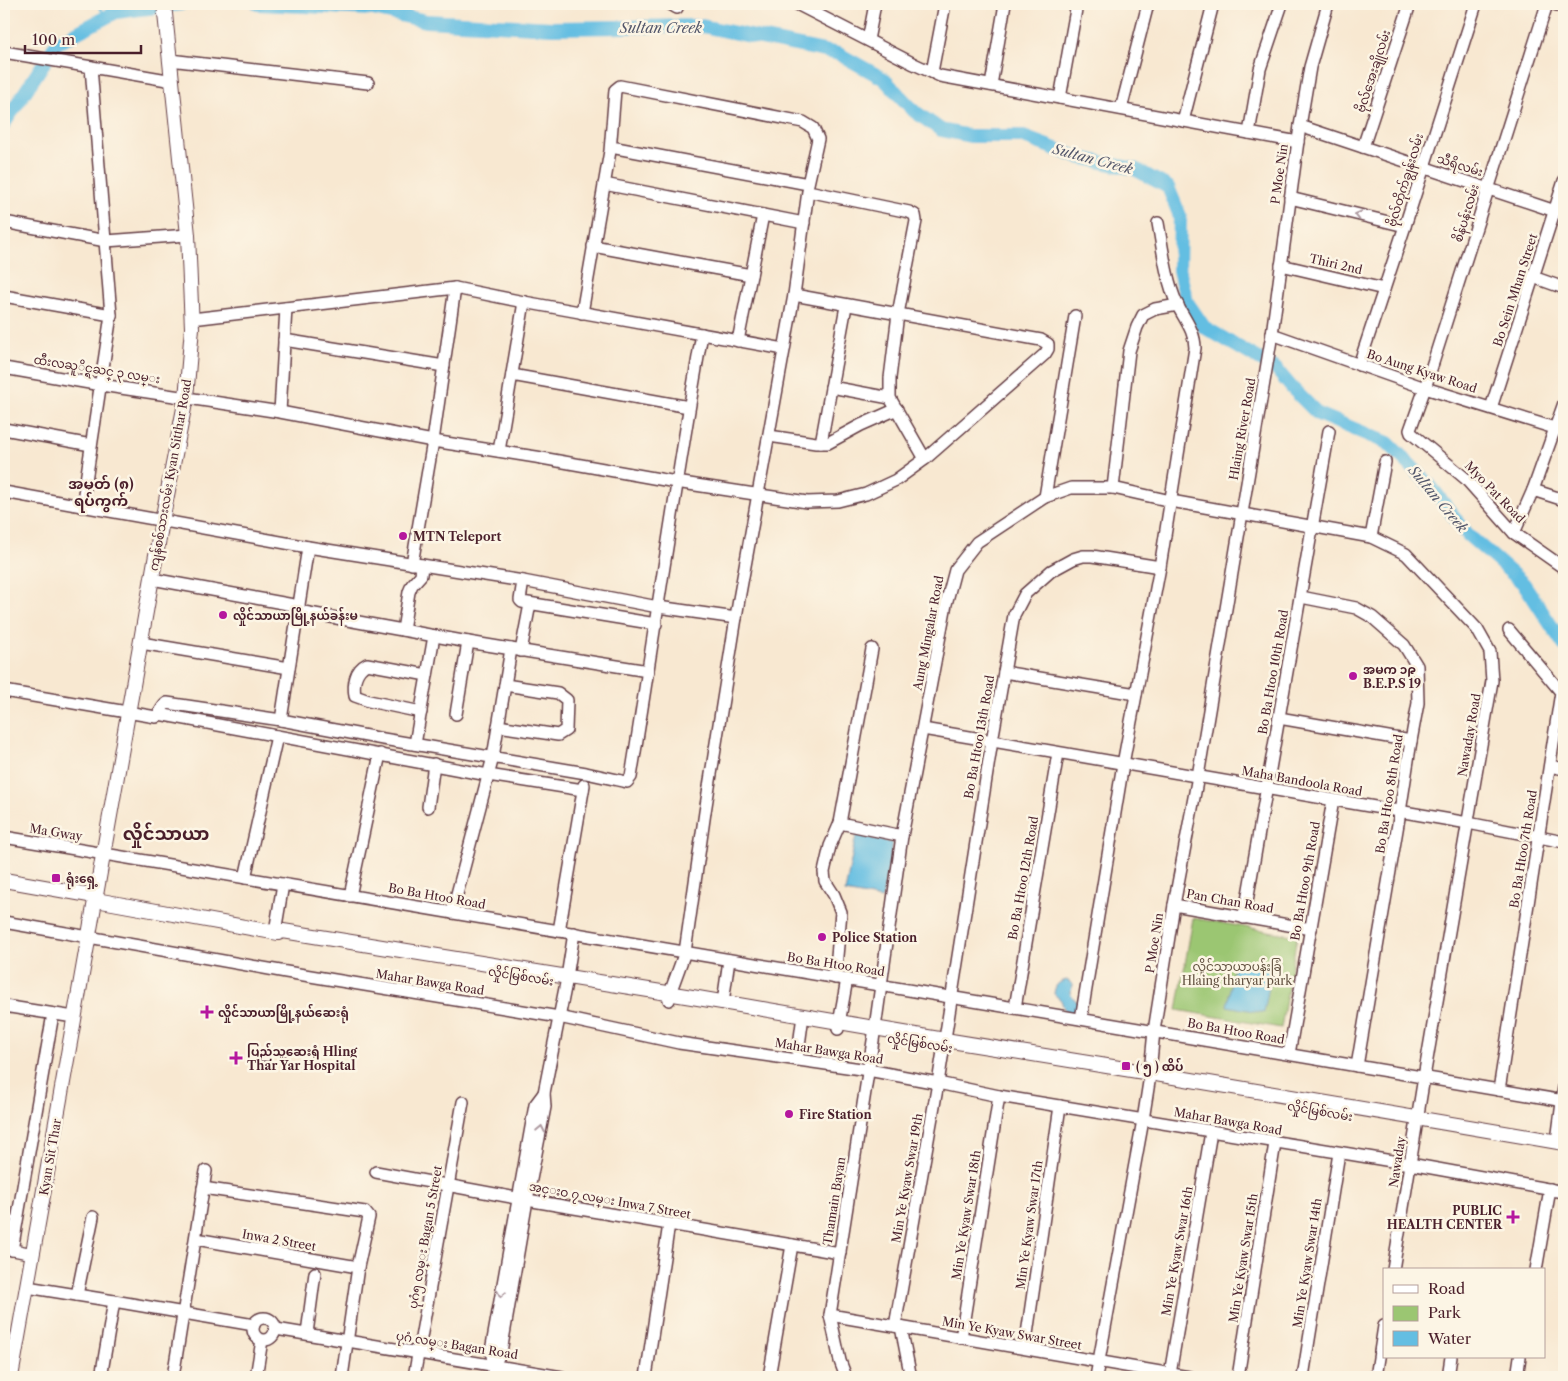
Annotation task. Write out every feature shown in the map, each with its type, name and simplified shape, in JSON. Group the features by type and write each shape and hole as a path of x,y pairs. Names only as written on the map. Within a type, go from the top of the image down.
{"main road":[{"name":"ကျန်စစ်သားလမ်း Kyan Sitthar Road","path":"96,900 162,521 186,398 192,319 188,235 164,4"},
{"name":"လှိုင်မြစ်လမ်း","path":"4,880 89,895 96,900 276,932 287,937 670,997 802,1023 838,1026"},
{"name":"လှိုင်မြစ်လမ်း","path":"4,890 90,902 96,900"},
{"name":"Kyan Sit Thar","path":"11,1377 96,900"},
{"name":"လှိုင်မြစ်လမ်း","path":"670,997 723,1002 838,1026 945,1041 1417,1123 1562,1145"}],"street":[{"path":"797,4 940,76 1298,142"},
{"path":"868,40 875,4"},
{"path":"932,72 945,4"},
{"path":"991,85 1006,4"},
{"path":"1060,98 1077,4"},
{"path":"1121,109 1148,4"},
{"path":"1183,121 1213,4"},
{"path":"1249,133 1260,69 1282,4"},
{"name":"P Moe Nin","path":"1269,351 1310,67 1328,4"},
{"name":"ဗိုလ်အေးချိုလမ်း","path":"1363,147 1410,4"},
{"name":"ဗိုလ်တိုက်ချွန်းလမ်း","path":"1359,365 1476,4"},
{"name":"စိန်ပန်းလမ်း","path":"1410,430 1547,4"},
{"path":"1554,4 1564,7"},
{"path":"4,52 172,81"},
{"path":"170,60 368,83"},
{"path":"82,507 111,314 91,67"},
{"path":"582,313 611,147 616,90 620,86 803,122 813,128 818,139 808,188 794,295 736,618 704,812 685,952 670,997"},
{"name":"သီရိလမ်း","path":"1300,126 1555,211"},
{"path":"611,147 808,188 915,215 916,221 898,314 890,378 890,398 925,459"},
{"name":"Bo Sein Mhan Street","path":"1491,408 1564,181"},
{"path":"604,184 804,223"},
{"path":"1290,198 1405,226"},
{"path":"738,340 763,215"},
{"path":"4,222 106,241 188,235"},
{"path":"1081,1019 1123,764 1160,567 1195,348 1194,337 1178,305 1166,273 1158,223"},
{"path":"593,246 751,275"},
{"name":"Thiri 2nd","path":"1281,265 1384,289"},
{"path":"1533,278 1564,288"},
{"path":"192,319 455,288 784,349"},
{"path":"403,630 409,592 412,585 421,575 417,564 455,288"},
{"path":"794,295 898,314"},
{"path":"4,296 111,314"},
{"path":"499,451 524,302"},
{"path":"1113,488 1129,352 1137,327 1143,315 1155,309 1178,305"},
{"path":"821,443 846,306"},
{"path":"280,412 286,308"},
{"name":"ထီးလႀူိင္ရႀင္ ၃ လမ္း","path":"4,368 101,385 280,412 433,441 758,496 807,502 838,501 866,494 896,480 925,459 1046,354 1048,348 1048,344 1042,340 898,314"},
{"path":"1045,497 1075,316"},
{"path":"4,691 156,717 167,703 281,720 586,773 627,782 631,777 656,624 676,482 702,334"},
{"name":"Bo Aung Kyaw Road","path":"1272,334 1425,388 1560,429"},
{"path":"284,340 444,366"},
{"name":"Hlaing River Road","path":"1242,513 1269,351"},
{"path":"512,374 689,407"},
{"path":"831,387 890,398"},
{"path":"1514,533 1560,429 1564,403"},
{"path":"769,436 828,443 861,425 897,409"},
{"path":"4,430 91,445"},
{"name":"Myo Pat Road","path":"1410,430 1411,433 1466,479 1514,533 1564,568"},
{"name":"Bo Ba Htoo 10th Road","path":"1244,918 1329,431"},
{"path":"1371,537 1385,462"},
{"name":"Aung Mingalar Road","path":"874,1032 902,836 946,604 955,570 977,542 1045,497 1071,488 1113,488 1171,501 1242,513"},
{"path":"1533,490 1564,500"},
{"path":"4,492 308,547 523,581 658,607 736,618"},
{"name":"P Moe Nin","path":"1096,1377 1143,1120 1150,1077 1154,1032 1174,905 1198,776 1242,513"},
{"name":"Nawaday Road","path":"1242,513 1371,537 1406,554 1477,629 1490,652 1492,681 1417,1123"},
{"path":"281,720 308,547"},
{"name":"Bo Ba Htoo 13th Road","path":"945,1041 992,741 1014,615 1025,594 1050,571 1083,556 1160,567"},
{"path":"152,579 434,636 648,671"},
{"path":"523,581 520,600 522,602 656,624"},
{"name":"Bo Ba Htoo 8th Road","path":"1301,597 1356,608 1372,617 1404,645 1417,666 1418,703 1410,741 1400,812 1357,1066"},
{"path":"452,913 493,757 505,685 530,604"},
{"name":"Bo Ba Htoo 7th Road","path":"1499,1090 1550,766 1562,709 1561,692 1509,630"},
{"path":"415,744 434,636"},
{"path":"456,714 468,642"},
{"path":"141,643 289,668"},
{"path":"835,978 841,912 825,881 824,872 830,846 840,823 872,649"},
{"path":"421,712 368,701 355,696 356,674 361,667 367,664 427,675"},
{"path":"1004,672 1136,694"},
{"path":"498,726 558,735 566,730 568,700 558,693 505,685"},
{"path":"159,714 488,775 583,790"},
{"path":"1279,718 1410,741"},
{"name":"Maha Bandoola Road","path":"923,729 1468,823 1564,842"},
{"path":"245,878 278,736"},
{"name":"Bo Ba Htoo 12th Road","path":"1016,1008 1058,753"},
{"path":"350,896 380,754"},
{"path":"428,807 434,764"},
{"path":"1550,766 1564,769"},
{"path":"559,931 586,773"},
{"name":"Bo Ba Htoo 9th Road","path":"1289,1054 1333,800"},
{"path":"840,823 902,836"},
{"name":"Ma Gway","path":"4,837 104,854"},
{"name":"Bo Ba Htoo Road","path":"104,854 1563,1101"},
{"path":"276,932 283,884"},
{"name":"Pan Chan Road","path":"1174,905 1311,929"},
{"name":"Mahar Bawga Road","path":"4,922 286,972 559,1017 679,1043 868,1070 999,1096 1339,1154 1410,1164 1564,1192"},
{"path":"492,1377 494,1365 491,1351 523,1199 535,1105 544,1093 567,980 574,933"},
{"path":"723,1002 729,960"},
{"path":"838,1026 847,980"},
{"path":"4,1006 74,1017"},
{"path":"33,1254 8,1249 53,1014"},
{"path":"797,1060 802,1023"},
{"name":"Thamain Bayan","path":"846,1377 840,1361 830,1315 874,1032"},
{"name":"Min Ye Kyaw Swar 19th","path":"913,1377 910,1373 898,1327 945,1041"},
{"path":"1562,1145 1564,1087"},
{"name":"Min Ye Kyaw Swar 18th","path":"961,1338 999,1096"},
{"name":"ပုဂံ၅ လမ္း Bagan 5 Street","path":"414,1377 464,1102"},
{"name":"Min Ye Kyaw Swar 17th","path":"1025,1348 1060,1106"},
{"name":"Nawaday","path":"1393,1268 1417,1123"},
{"name":"Min Ye Kyaw Swar 16th","path":"1170,1374 1211,1132"},
{"name":"Min Ye Kyaw Swar 15th","path":"1238,1377 1275,1143"},
{"name":"Min Ye Kyaw Swar 14th","path":"1303,1377 1339,1154"},
{"path":"173,1377 206,1171"},
{"name":"အင္းဝ ၇ လမ္း Inwa 7 Street","path":"376,1172 840,1253"},
{"path":"203,1188 365,1212 368,1214 342,1377"},
{"path":"1536,1268 1550,1189"},
{"path":"77,1295 93,1217"},
{"path":"646,1377 669,1224"},
{"name":"Inwa 2 Street","path":"196,1239 358,1268"},
{"path":"769,1377 792,1245"},
{"path":"307,1333 315,1273"},
{"path":"27,1288 114,1300 254,1325"},
{"path":"101,1377 114,1300"},
{"name":"Min Ye Kyaw Swar Street","path":"830,1315 1189,1377"},
{"path":"266,1318 273,1322 276,1329 273,1337 262,1340 254,1333 254,1325 259,1319 266,1318"},
{"name":"ပုဂံ လမ္း Bagan Road","path":"276,1329 562,1377"},
{"path":"1376,1377 1383,1332"},
{"path":"256,1377 262,1340"},
{"path":"1448,1377 1451,1358"},
{"path":"1517,1377 1520,1358"}],"green space":[{"name":"လှိုင်သာယာပန်းခြံ Hlaing tharyar park","path":"1193,918 1297,936 1281,1028 1177,1010"}],"water":[{"path":"856,835 893,843 882,899 845,892"},
{"path":"1235,959 1273,965 1264,1013 1227,1006"},
{"path":"1067,980 1073,985 1070,994 1078,1003 1073,1013 1065,1011 1061,1000 1054,994 1058,984"}],"waterway":[{"path":"97,4 107,17"},
{"name":"Sultan Creek","path":"4,124 57,43 116,12 181,4"},
{"name":"Sultan Creek","path":"258,4 373,9 426,21 552,28 702,26 839,54 884,79 914,111 941,130 970,136 1021,136 1077,157 1135,169 1168,187 1180,216 1179,270 1187,302 1204,327 1276,369 1318,414 1388,443 1429,484 1468,535 1524,584 1564,645"}],"place":[{"name":"MTN Teleport","path":"403,536"},
{"name":"လှိုင်သာယာမြို့နယ်ခန်းမ","path":"223,615"},
{"name":"အမက ၁၉ B.E.P.S 19","path":"1353,676"},
{"name":"ရုံးရှေ့","path":"56,878"},
{"name":"Police Station","path":"822,937"},
{"name":"လှိုင်သာယာမြို့နယ်ဆေးရုံ","path":"207,1012"},
{"name":"ပြည်သူ့ဆေးရုံ Hling Thar Yar Hospital","path":"236,1058"},
{"name":"( ၅ ) ထိပ်","path":"1126,1066"},
{"name":"Fire Station","path":"789,1114"},
{"name":"PUBLIC HEALTH CENTER","path":"1513,1217"}],"district":[{"name":"အမှတ် (၈) ရပ်ကွက်","path":"101,492"},
{"name":"လှိုင်သာယာ","path":"166,834"}]}
